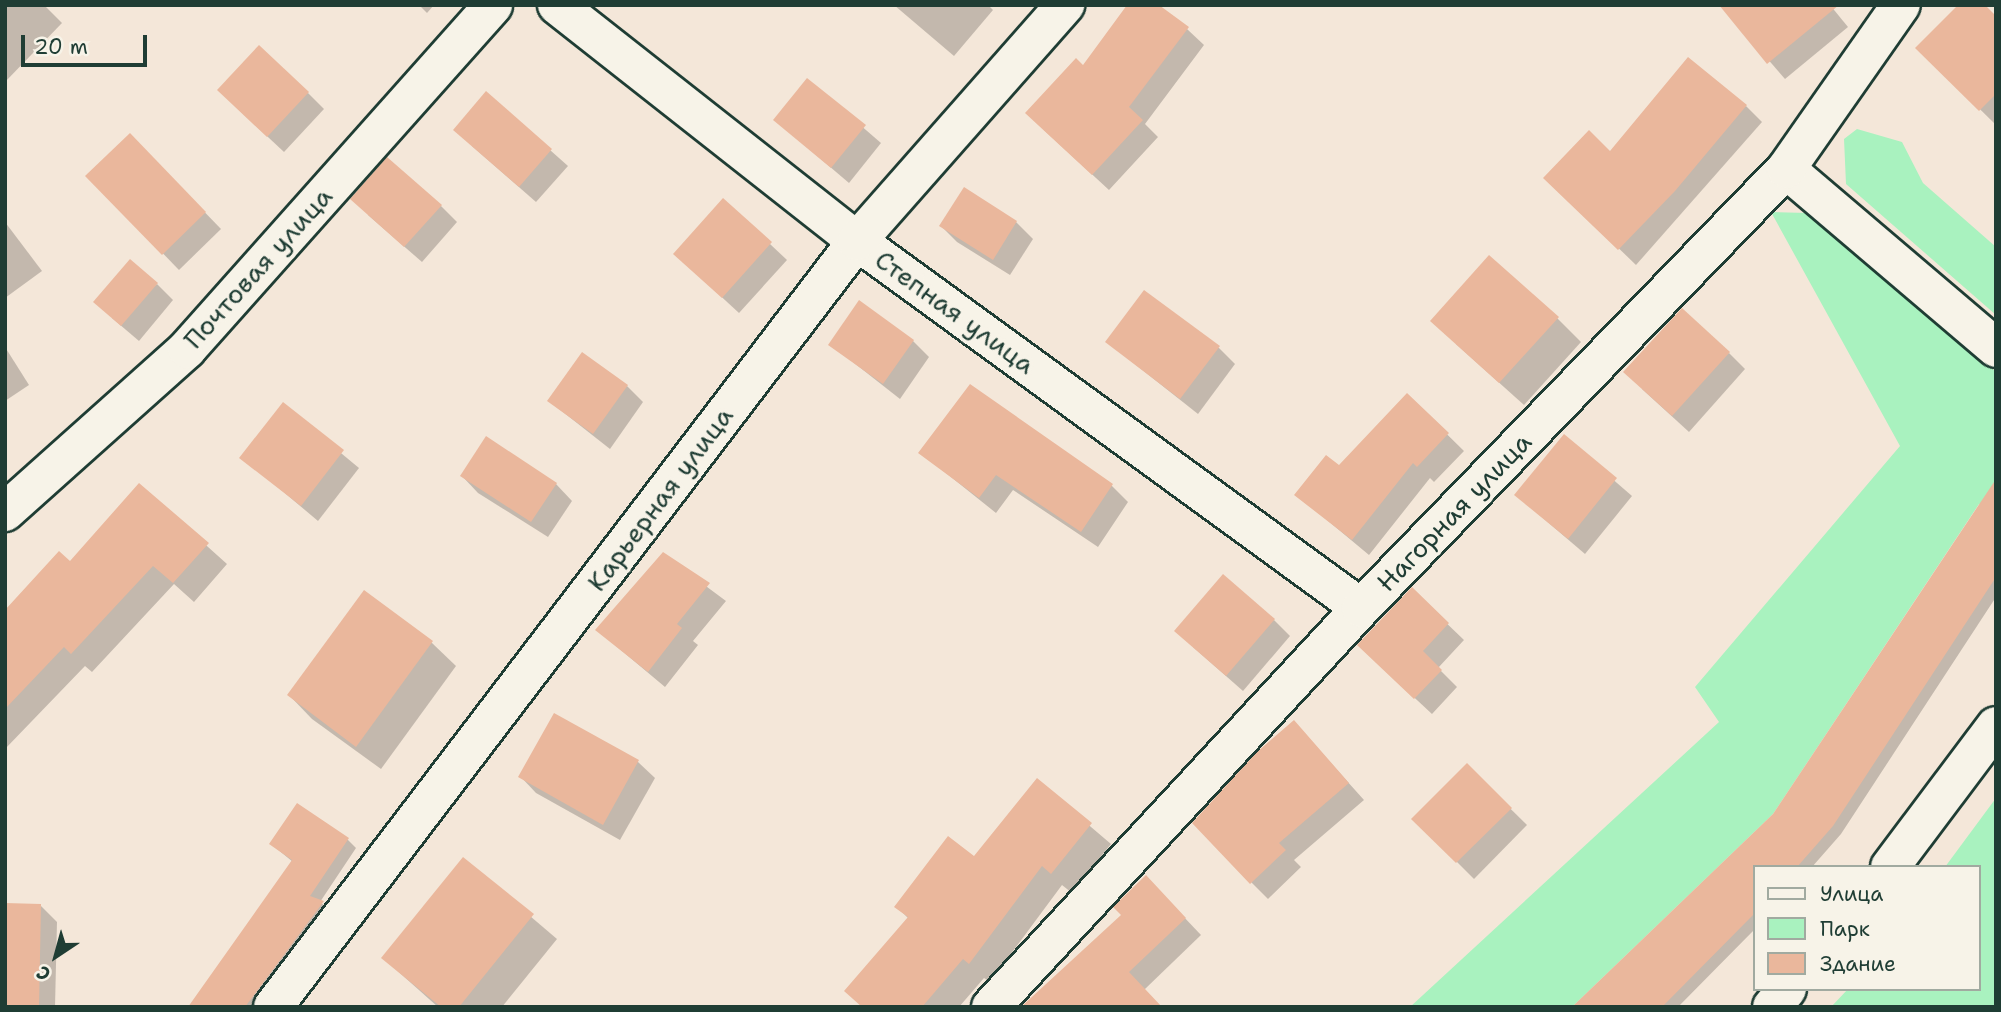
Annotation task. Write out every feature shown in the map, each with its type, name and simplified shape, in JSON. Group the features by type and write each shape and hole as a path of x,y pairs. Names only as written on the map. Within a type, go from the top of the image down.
{"street":[{"name":"Почтовая улица","path":"5,512 187,349 493,5"},
{"name":"Степная улица","path":"557,5 857,241 1361,608"},
{"name":"Карьерная улица","path":"273,1007 857,241 1065,5"},
{"name":"Нагорная улица","path":"991,1007 1361,608 1786,169 1901,5"},
{"path":"1786,169 1996,348"},
{"path":"1892,865 1996,726"},
{"path":"1772,1007 1785,991"}],"green space":[{"path":"1857,129 1902,142 1923,183 1996,247 1996,315 1846,184 1844,139"},
{"path":"1771,212 1808,213 1996,372 1996,514 1979,504 1773,814 1572,1007 1410,1007 1719,722 1695,687 1900,446"},
{"path":"1996,798 1996,1007 1831,1007 1846,991 1980,991 1980,865 1946,865"}],"building":[{"path":"1127,5 1159,5 1189,27 1129,107 1143,120 1092,175 1025,113 1076,58 1083,65"},
{"path":"1719,5 1839,5 1767,64"},
{"path":"1958,5 1985,5 1996,16 1996,94 1979,111 1915,48"},
{"path":"259,45 309,92 267,137 217,90"},
{"path":"1688,57 1747,105 1675,191 1618,250 1543,178 1589,130 1610,151"},
{"path":"807,78 866,125 831,168 773,120"},
{"path":"486,91 552,149 519,187 453,130"},
{"path":"130,133 206,212 162,255 85,176"},
{"path":"387,157 442,205 404,247 350,199"},
{"path":"964,187 1017,221 993,260 939,226"},
{"path":"723,198 772,242 722,298 673,254"},
{"path":"1489,255 1559,317 1499,383 1430,321"},
{"path":"130,259 158,283 121,326 93,302"},
{"path":"1144,290 1220,346 1180,399 1105,342"},
{"path":"859,300 914,340 883,384 828,345"},
{"path":"1682,308 1730,352 1672,416 1623,372"},
{"path":"582,352 628,385 593,434 547,401"},
{"path":"970,384 1113,484 1081,532 996,475 979,498 918,453"},
{"path":"1407,393 1449,433 1417,467 1413,463 1352,540 1294,495 1326,455 1339,465"},
{"path":"283,402 344,450 301,506 239,458"},
{"path":"1564,434 1617,478 1568,539 1514,495"},
{"path":"486,436 557,483 531,522 460,476"},
{"path":"1996,479 1996,577 1833,826 1799,865 1752,865 1752,916 1662,1007 1572,1007 1773,814"},
{"path":"139,483 209,543 173,583 153,566 71,654 64,647 5,709 5,610 59,551 70,561"},
{"path":"663,552 710,583 677,624 682,628 648,672 595,630"},
{"path":"1223,574 1275,619 1226,676 1174,631"},
{"path":"1412,587 1449,623 1423,651 1442,670 1414,699 1357,645"},
{"path":"364,590 433,641 356,747 287,695"},
{"path":"554,713 639,760 603,825 518,777"},
{"path":"1294,720 1349,783 1279,843 1286,850 1250,884 1192,823 1257,752"},
{"path":"1467,763 1512,808 1456,863 1411,819"},
{"path":"1037,778 1092,823 1051,874 1042,866 969,964 963,959 922,1007 862,1007 844,991 908,917 894,907 948,836 974,856"},
{"path":"297,803 349,838 310,896 324,901 245,1007 188,1007 292,860 269,844"},
{"path":"463,857 534,914 459,1007 441,1007 381,958"},
{"path":"1146,875 1186,918 1129,972 1162,1007 1021,1007 1121,915 1113,907"},
{"path":"5,903 41,904 39,1007 5,1007"}]}
